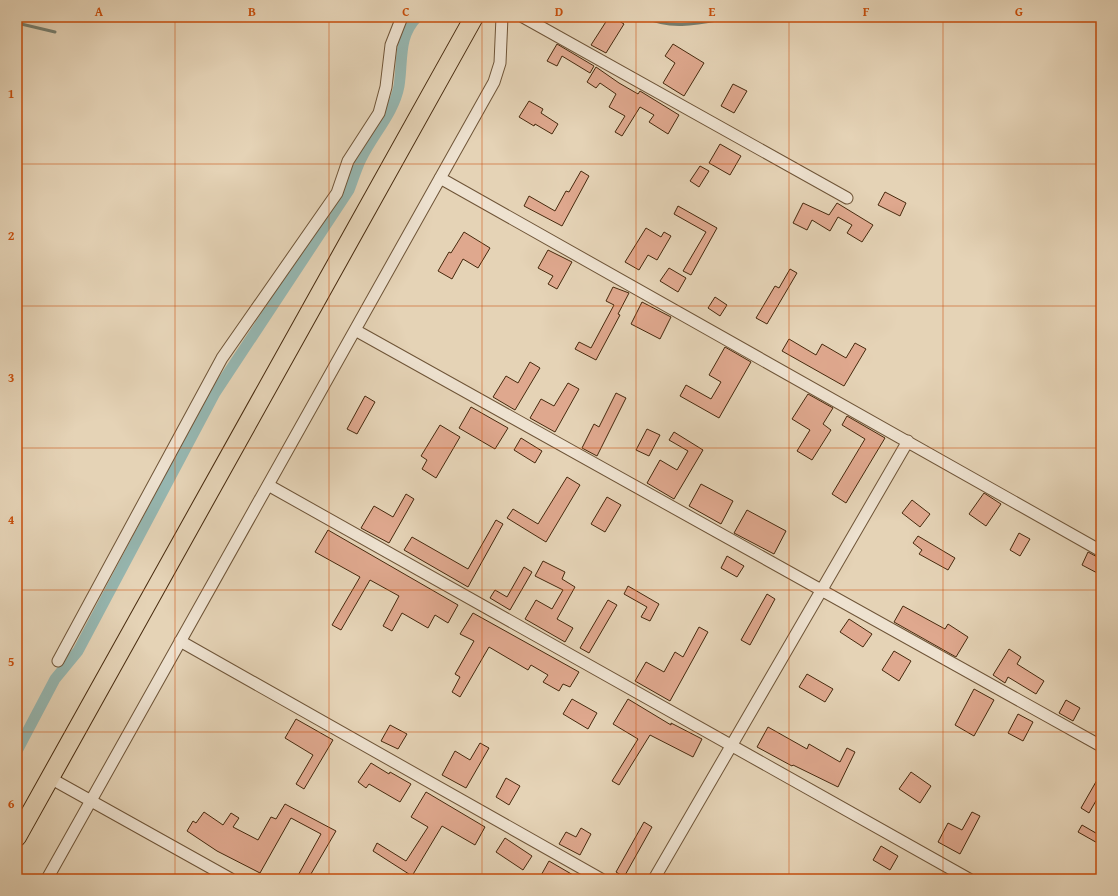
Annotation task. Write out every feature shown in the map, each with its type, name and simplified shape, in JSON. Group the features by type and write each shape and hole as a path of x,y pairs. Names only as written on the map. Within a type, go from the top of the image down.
{"highway":[{"path":"17,837 474,17"}],"street":[{"path":"58,662 222,358 337,193 348,161 379,113 386,87 391,45 402,17"},
{"path":"46,879 494,82 500,63 502,17"},
{"path":"523,17 846,198"},
{"path":"440,178 908,441 1101,552"},
{"path":"355,330 1101,746"},
{"path":"654,879 908,441"},
{"path":"268,485 969,879"},
{"path":"180,642 601,879"},
{"path":"50,778 231,879"}],"building":[{"path":"609,17 613,17 624,24 606,53 591,45"},
{"path":"557,44 594,66 590,73 562,56 557,66 547,61"},
{"path":"673,44 704,63 684,96 663,83 675,63 665,56"},
{"path":"596,67 638,94 640,91 679,115 668,134 649,122 654,115 640,107 622,136 615,132 625,116 609,107 616,94 600,83 596,88 587,82"},
{"path":"733,84 747,91 734,113 721,106"},
{"path":"529,101 543,109 541,113 558,124 552,134 519,117"},
{"path":"720,144 741,156 730,175 709,163"},
{"path":"700,166 709,171 699,187 690,181"},
{"path":"581,171 589,176 562,226 524,206 529,196 555,211 566,191 569,192"},
{"path":"885,192 906,203 900,216 878,205"},
{"path":"803,203 829,215 837,203 873,225 862,242 847,233 852,225 838,217 830,231 812,220 807,230 793,223"},
{"path":"678,206 717,228 691,275 683,271 706,232 674,214"},
{"path":"646,228 661,237 664,232 671,236 657,260 648,255 639,270 625,262"},
{"path":"464,232 490,248 478,268 463,259 452,279 438,271 449,252 451,253"},
{"path":"548,250 572,262 557,289 548,284 553,276 538,268"},
{"path":"669,268 686,278 678,292 660,281"},
{"path":"790,269 797,273 767,324 756,318 775,286 779,288"},
{"path":"613,287 629,293 618,314 620,315 596,360 575,349 579,342 591,348 614,305 606,301"},
{"path":"715,297 727,305 720,316 708,308"},
{"path":"642,302 671,317 660,339 631,324"},
{"path":"789,339 816,355 822,344 846,358 855,343 866,349 844,386 782,351"},
{"path":"725,347 751,362 719,418 680,396 686,385 711,399 721,382 709,375"},
{"path":"530,362 540,368 515,410 493,397 506,376 518,383"},
{"path":"568,383 579,389 555,432 530,418 541,399 554,406"},
{"path":"616,393 626,398 597,456 582,448 594,424 599,427"},
{"path":"808,394 833,408 823,424 831,430 812,460 797,451 810,430 792,419"},
{"path":"365,396 375,402 357,434 347,429"},
{"path":"471,407 508,428 495,449 459,428"},
{"path":"847,416 885,438 846,503 832,494 865,439 842,425"},
{"path":"440,425 460,437 436,478 422,469 427,460 421,456"},
{"path":"647,429 660,435 649,456 636,450"},
{"path":"674,432 703,450 674,499 647,483 660,460 677,470 688,451 669,440"},
{"path":"521,438 542,451 535,463 514,450"},
{"path":"567,477 580,485 546,542 507,518 513,509 538,524"},
{"path":"701,484 733,501 721,524 689,506"},
{"path":"984,493 1001,504 986,526 969,514"},
{"path":"406,494 414,499 389,543 361,528 374,506 393,517"},
{"path":"607,497 621,505 605,532 591,524"},
{"path":"912,500 930,514 920,527 902,513"},
{"path":"747,510 786,531 774,554 734,533"},
{"path":"496,520 503,524 468,587 404,550 412,537 468,569"},
{"path":"328,530 458,605 448,623 435,615 428,628 402,613 392,631 383,626 399,596 370,580 341,630 332,625 360,577 315,552"},
{"path":"1019,533 1030,539 1020,556 1010,550"},
{"path":"918,536 955,558 948,570 919,554 922,550 913,543"},
{"path":"1088,552 1101,559 1101,575 1082,565"},
{"path":"727,556 744,566 737,577 721,568"},
{"path":"543,561 565,572 562,579 575,587 557,619 573,628 565,642 525,619 536,600 552,609 563,590 535,576"},
{"path":"524,567 532,572 510,610 490,598 495,590 507,597"},
{"path":"628,586 659,604 650,621 641,617 647,607 624,594"},
{"path":"767,594 775,599 750,645 741,640"},
{"path":"608,600 617,605 589,653 580,648"},
{"path":"903,606 945,629 948,624 968,637 956,657 894,622"},
{"path":"473,613 579,672 570,687 563,684 559,691 543,682 548,675 531,665 528,670 489,647 460,697 452,692 460,677 455,674 474,641 460,634"},
{"path":"849,619 872,634 863,647 840,632"},
{"path":"699,627 708,632 670,701 635,681 646,662 664,672 675,652 683,657"},
{"path":"1009,649 1021,657 1017,664 1044,681 1036,694 1008,677 1005,683 993,675"},
{"path":"894,651 911,661 899,681 882,670"},
{"path":"807,674 833,689 825,702 799,687"},
{"path":"974,689 994,700 974,736 955,725"},
{"path":"572,699 597,713 588,729 563,714"},
{"path":"628,699 671,725 671,723 702,739 693,757 650,735 619,785 612,781 638,739 613,724"},
{"path":"1066,700 1080,708 1073,721 1059,713"},
{"path":"1018,714 1033,722 1023,741 1008,733"},
{"path":"296,719 333,740 304,789 296,784 313,755 285,738"},
{"path":"390,725 407,734 398,749 381,741"},
{"path":"768,727 807,749 809,744 840,762 847,748 855,752 838,787 793,765 792,766 757,747"},
{"path":"480,743 489,748 466,788 442,775 455,751 470,760"},
{"path":"371,763 389,774 390,772 411,784 400,802 369,784 366,788 358,782"},
{"path":"911,772 931,786 920,803 899,789"},
{"path":"1101,773 1101,792 1089,813 1081,808"},
{"path":"506,778 520,786 509,805 496,797"},
{"path":"426,792 485,827 475,845 442,826 412,876 373,851 377,843 406,861 428,827 411,817"},
{"path":"285,804 336,831 308,879 296,879 321,834 291,818 260,873 217,851 187,831 193,821 196,823 204,812 223,825 231,813 239,818 233,827 258,840 271,817 276,819"},
{"path":"972,812 980,816 960,854 938,842 948,823 962,830"},
{"path":"644,822 652,827 624,877 616,872"},
{"path":"1082,825 1101,836 1101,845 1078,832"},
{"path":"581,828 591,834 580,855 559,844 566,832 576,837"},
{"path":"505,838 532,856 523,870 496,852"},
{"path":"881,846 898,856 890,870 873,860"},
{"path":"549,861 580,879 539,879"}],"waterway":[{"path":"17,751 55,679 78,651 215,393 349,190 361,159 393,105 399,86 404,41 411,24 417,17"},
{"path":"645,17 666,24 700,23 734,17"},
{"path":"17,23 55,32"}]}
